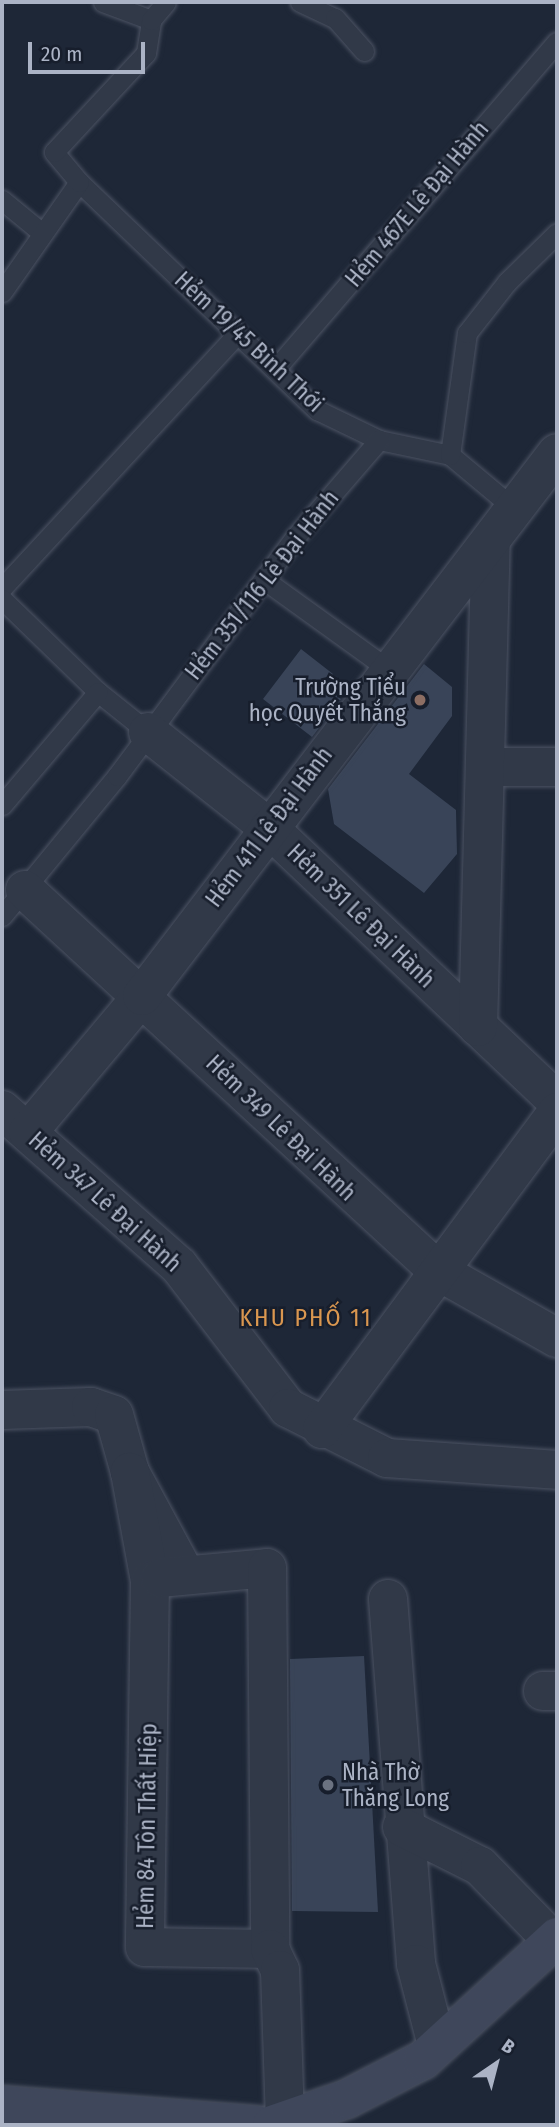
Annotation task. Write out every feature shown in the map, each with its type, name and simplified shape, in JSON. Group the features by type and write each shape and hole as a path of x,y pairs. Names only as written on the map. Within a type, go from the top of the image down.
{"street":[{"name":"Hẻm 411 Lê Đại Hành","path":"15,1121 142,996 388,669 491,541 511,506 557,453"},
{"path":"478,1027 491,541"},
{"name":"Hẻm 351 Lê Đại Hành","path":"148,732 270,828 557,1101"},
{"path":"487,767 557,767"},
{"name":"Hẻm 349 Lê Đại Hành","path":"13,903 142,996 438,1271 557,1338"},
{"path":"322,1429 557,1112"},
{"name":"Hẻm 347 Lê Đại Hành","path":"15,1121 179,1266 288,1408 322,1429 387,1458 557,1470"},
{"name":"Hẻm 84 Tôn Thất Hiệp","path":"2,1410 91,1406 114,1415 130,1472 167,1576 145,1947 270,1949"},
{"path":"167,1576 267,1568 270,1949 280,1970 271,2124"},
{"path":"388,1599 402,1827 416,1964 437,2045"},
{"path":"2,2105 271,2124 347,2112 423,2060 555,1939 480,1866 402,1827"}],"lane":[{"path":"103,2 150,20 166,2"},
{"path":"300,2 335,18 364,51"},
{"name":"Hẻm 19/45 Bình Thới","path":"150,20 146,53 54,152 79,182 277,367 317,410 379,440 450,456 511,506"},
{"name":"Hẻm 467E Lê Đại Hành","path":"277,367 557,42"},
{"path":"2,292 41,232 79,182"},
{"path":"2,200 41,232"},
{"path":"450,456 467,333 507,282 557,233"},
{"path":"2,588 238,333"},
{"name":"Hẻm 351/116 Lê Đại Hành","path":"13,903 379,440"},
{"path":"265,581 388,669"},
{"name":"Hẻm 351 Lê Đại Hành","path":"2,599 98,692 148,732"},
{"path":"2,805 98,692"}],"building":[{"path":"301,649 333,674 324,686 341,699 312,737 263,699"},
{"path":"424,664 452,687 452,716 409,774 456,810 457,854 424,893 334,824 328,789"},
{"name":"Nhà Thờ Thăng Long","path":"364,1656 378,1912 292,1911 290,1659"}],"place":[{"name":"Trường Tiểu học Quyết Thắng","path":"420,700"},
{"name":"Nhà Thờ Thăng Long","path":"328,1785"}],"district":[{"name":"KHU PHỐ 11","path":"306,1319"}]}
